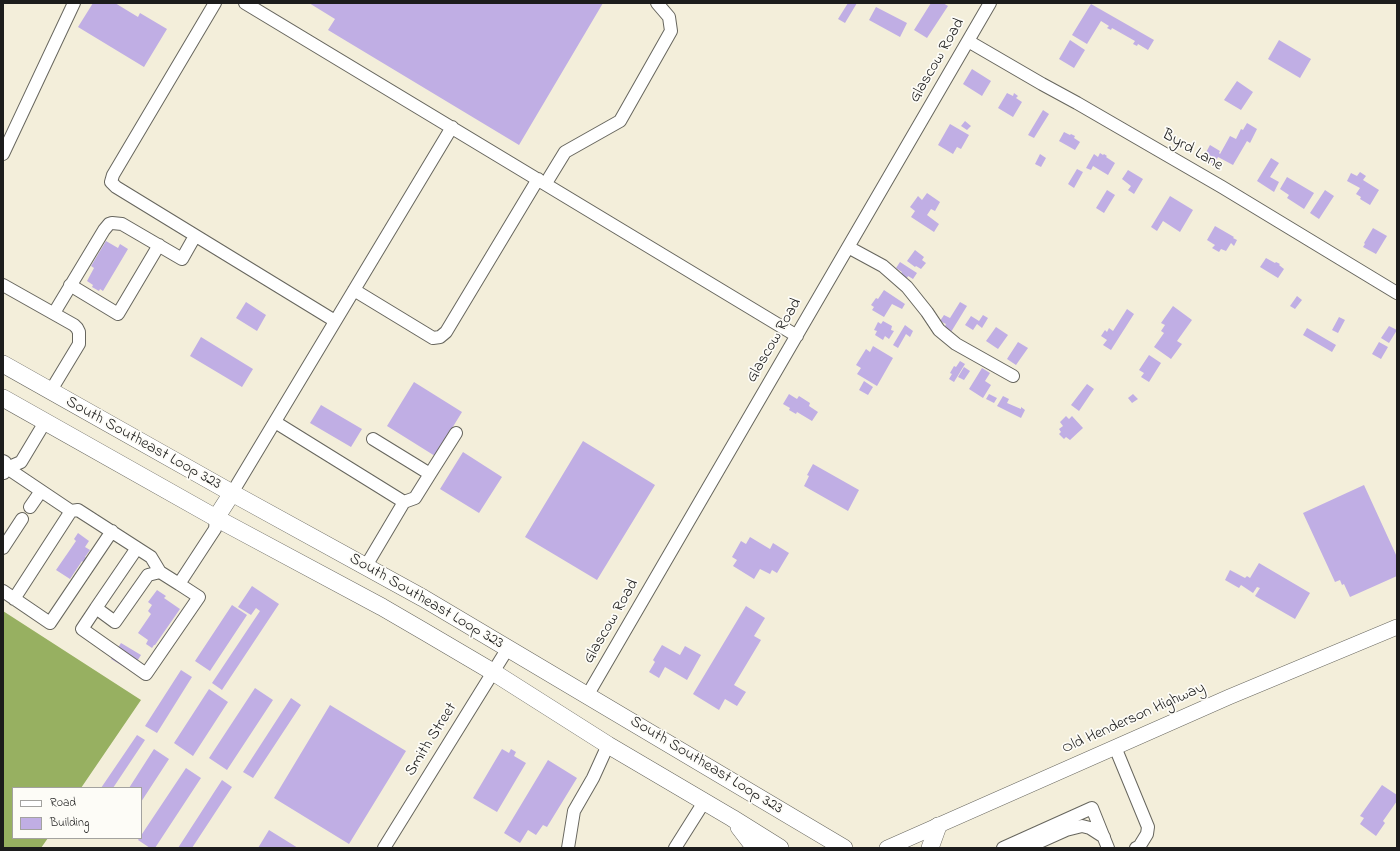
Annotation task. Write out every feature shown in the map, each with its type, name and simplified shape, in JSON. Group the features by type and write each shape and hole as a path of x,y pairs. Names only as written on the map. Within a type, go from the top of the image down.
{"highway":[{"name":"South Southeast Loop 323","path":"3,364 50,392 423,598 844,848"},
{"name":"South Southeast Loop 323","path":"3,398 216,518 382,607 493,672 608,745 780,848"},
{"path":"216,518 232,493"},
{"path":"732,818 755,848"},
{"path":"930,848 938,826"}],"main road":[{"name":"Old Henderson Highway","path":"887,848 1229,697 1397,627"}],"street":[{"path":"3,154 74,3"},
{"path":"215,3 113,175 111,182 116,187 335,322"},
{"path":"245,3 797,336"},
{"path":"354,290 433,338 440,337 446,332 542,181 565,152 620,121 671,31 669,17 657,3"},
{"name":"Glascow Road","path":"587,696 990,3"},
{"name":"Byrd Lane","path":"968,41 1222,187 1397,293"},
{"path":"232,493 452,127"},
{"path":"54,313 109,224 122,224 182,259 196,236"},
{"path":"70,285 118,314 159,245"},
{"path":"848,247 883,266 895,276 911,292 939,330 956,344 1013,376"},
{"path":"3,286 54,313 77,328 79,332 79,344 50,392"},
{"path":"4,468 21,462 45,422"},
{"path":"275,422 404,502"},
{"path":"366,566 404,502 415,498 456,432"},
{"path":"373,439 430,474"},
{"path":"4,468 71,511 78,510 138,548 151,557 160,572 199,597 146,674 82,629 138,548"},
{"path":"30,507 41,491"},
{"path":"14,599 71,511"},
{"path":"179,584 215,529 216,518"},
{"path":"3,548 22,519"},
{"path":"3,591 50,623 112,531"},
{"path":"96,608 115,622 148,575 160,572"},
{"name":"Smith Street","path":"384,848 508,648"},
{"path":"568,848 574,811 593,778 608,745"},
{"path":"1115,747 1148,827 1147,834 1139,847 1136,848"},
{"path":"675,848 704,802"},
{"path":"1003,848 1092,808 1106,843"},
{"path":"1026,848 1066,830 1082,826 1090,828 1106,843"}],"green space":[{"path":"3,611 141,700 82,787 12,787 12,839 47,839 41,848 3,848"}],"building":[{"path":"93,3 115,3 138,17 140,13 167,29 144,67 78,27"},
{"path":"309,3 603,3 519,145 328,30 335,19"},
{"path":"848,3 857,3 845,23 838,19"},
{"path":"931,3 943,3 948,6 927,38 914,30"},
{"path":"1091,4 1154,40 1148,50 1138,44 1137,46 1133,44 1135,41 1112,28 1111,30 1107,28 1109,26 1101,21 1087,44 1072,35"},
{"path":"876,7 907,23 900,37 869,20"},
{"path":"1070,40 1085,50 1074,68 1059,59"},
{"path":"1279,40 1311,59 1300,78 1268,59"},
{"path":"972,69 991,81 982,96 963,84"},
{"path":"1237,81 1253,92 1241,110 1224,100"},
{"path":"1007,93 1013,96 1014,93 1018,96 1016,98 1022,102 1013,117 998,108"},
{"path":"1043,110 1049,114 1034,138 1028,135"},
{"path":"965,121 971,126 967,130 961,126"},
{"path":"1247,123 1257,129 1250,143 1247,141 1233,165 1218,157 1214,164 1203,158 1210,145 1220,151 1220,154 1230,136 1236,139 1241,129 1243,130"},
{"path":"950,124 969,135 961,149 957,147 953,154 938,145"},
{"path":"1064,132 1075,136 1074,138 1080,142 1075,150 1059,141"},
{"path":"1100,153 1107,156 1106,157 1115,163 1108,175 1093,166 1091,170 1086,168 1094,154 1098,157"},
{"path":"1040,154 1046,158 1041,167 1035,164"},
{"path":"1271,158 1279,163 1270,177 1279,182 1274,192 1257,181"},
{"path":"1077,169 1083,172 1074,188 1068,184"},
{"path":"1128,170 1143,179 1134,194 1128,190 1131,186 1122,179"},
{"path":"1360,172 1366,176 1363,180 1379,190 1370,205 1360,199 1361,197 1356,194 1360,188 1347,181 1351,173 1357,176"},
{"path":"1287,177 1314,193 1304,209 1287,198 1289,195 1280,189"},
{"path":"1107,190 1115,195 1104,213 1096,208"},
{"path":"1325,190 1334,196 1319,219 1310,213"},
{"path":"927,193 940,202 935,211 931,209 927,215 939,224 934,232 911,217 915,211 910,207 918,196 922,200"},
{"path":"1170,196 1193,210 1180,232 1163,221 1157,231 1151,227"},
{"path":"1215,226 1237,240 1234,246 1231,243 1226,251 1221,249 1219,252 1212,248 1215,245 1207,240"},
{"path":"1373,228 1387,236 1376,254 1363,247"},
{"path":"106,241 118,248 120,244 128,249 103,291 100,289 99,291 92,287 93,285 87,281 94,268 91,266"},
{"path":"915,250 924,257 922,260 926,263 921,269 916,266 915,267 907,261"},
{"path":"1266,258 1280,264 1279,265 1284,269 1278,278 1260,267"},
{"path":"900,262 917,273 913,279 908,276 906,280 899,276 902,272 896,268"},
{"path":"884,290 905,304 902,309 892,304 884,317 872,310 874,307 871,305 876,298 878,299"},
{"path":"1297,296 1302,300 1295,309 1290,306"},
{"path":"246,302 266,315 257,331 236,318"},
{"path":"960,302 967,306 951,332 944,328 946,324 940,321 944,315 950,318"},
{"path":"1173,306 1192,320 1177,341 1182,344 1171,359 1154,347 1164,333 1161,331 1165,325 1161,323"},
{"path":"1127,309 1134,314 1111,350 1103,345 1107,340 1101,336 1105,330 1107,332 1109,328 1113,331"},
{"path":"983,315 988,318 982,328 977,324 973,330 965,325 971,316 979,321"},
{"path":"1339,317 1345,320 1338,333 1332,330"},
{"path":"883,321 892,326 891,330 894,331 889,339 885,336 883,340 875,335 877,331 874,330 878,322 881,324"},
{"path":"905,325 913,331 910,337 906,334 898,348 893,345"},
{"path":"1389,326 1397,330 1389,343 1381,338"},
{"path":"996,327 1008,335 998,349 986,341"},
{"path":"1307,328 1336,345 1332,352 1303,335"},
{"path":"201,337 253,369 242,387 190,356"},
{"path":"1018,342 1028,348 1016,365 1007,359"},
{"path":"1379,342 1388,347 1381,359 1372,354"},
{"path":"873,346 893,358 877,386 857,374 861,368 856,365 866,349 870,352"},
{"path":"1149,355 1161,363 1149,382 1141,377 1144,373 1139,370"},
{"path":"960,361 965,364 954,382 949,379 952,374 950,373 954,366 956,367"},
{"path":"964,367 970,371 964,380 958,377"},
{"path":"982,368 990,373 985,381 991,385 983,398 969,389"},
{"path":"864,381 873,387 868,395 859,390"},
{"path":"414,382 462,412 435,456 387,426"},
{"path":"1087,384 1094,389 1079,411 1071,405"},
{"path":"789,394 797,399 799,396 810,403 809,406 818,412 812,421 797,412 796,414 789,410 790,408 783,404"},
{"path":"989,394 997,398 994,403 986,399"},
{"path":"1133,394 1138,399 1132,403 1128,398"},
{"path":"1003,396 1009,399 1007,403 1021,409 1021,407 1025,410 1021,418 997,406"},
{"path":"321,405 362,429 351,447 310,423"},
{"path":"1066,416 1069,419 1072,416 1083,428 1070,440 1066,437 1064,439 1059,434 1061,432 1059,429 1063,426 1060,422"},
{"path":"583,441 655,485 597,580 525,537"},
{"path":"463,452 502,477 479,513 440,489"},
{"path":"813,464 859,490 848,511 804,486 809,476 807,475"},
{"path":"1364,485 1397,557 1397,576 1350,597 1344,584 1342,585 1340,580 1335,582 1303,513"},
{"path":"78,533 89,541 85,547 90,550 85,557 87,558 84,563 82,561 70,579 56,570 76,541 74,539"},
{"path":"750,537 770,549 773,543 789,553 777,573 772,570 770,574 760,569 754,579 733,566 737,560 732,557 741,541 746,544"},
{"path":"1259,563 1310,593 1295,619 1255,596 1260,588 1257,587 1253,593 1241,585 1239,588 1225,580 1230,570 1245,578 1247,576 1250,578"},
{"path":"252,586 279,604 222,690 212,683 260,611 256,608 251,615 238,607"},
{"path":"157,590 166,596 164,598 180,609 152,648 146,644 148,640 138,633 151,614 148,611 152,605 148,602"},
{"path":"232,605 247,615 210,671 195,661"},
{"path":"746,606 765,618 754,636 761,640 734,685 746,692 737,706 725,699 719,710 693,694"},
{"path":"121,643 141,655 131,671 111,659"},
{"path":"662,645 680,655 685,646 701,655 687,680 665,667 659,678 649,672 655,662 653,660"},
{"path":"181,670 192,677 157,733 145,726"},
{"path":"255,688 273,700 227,770 209,758"},
{"path":"209,689 228,702 193,756 174,743"},
{"path":"291,698 301,705 253,778 243,772"},
{"path":"330,705 406,751 349,844 274,798"},
{"path":"137,735 145,740 114,787 102,787"},
{"path":"154,749 169,759 142,800 142,787 130,787"},
{"path":"502,749 509,753 511,749 516,752 514,756 526,763 497,812 473,798"},
{"path":"548,760 577,778 547,827 543,825 536,835 528,830 520,843 504,833"},
{"path":"186,768 201,778 155,848 150,848 138,840 142,839 142,834"},
{"path":"222,780 232,787 192,848 178,848"},
{"path":"1382,785 1397,795 1397,801 1383,821 1385,823 1376,836 1360,824 1364,818 1360,816"},
{"path":"269,830 298,848 258,848"}]}
